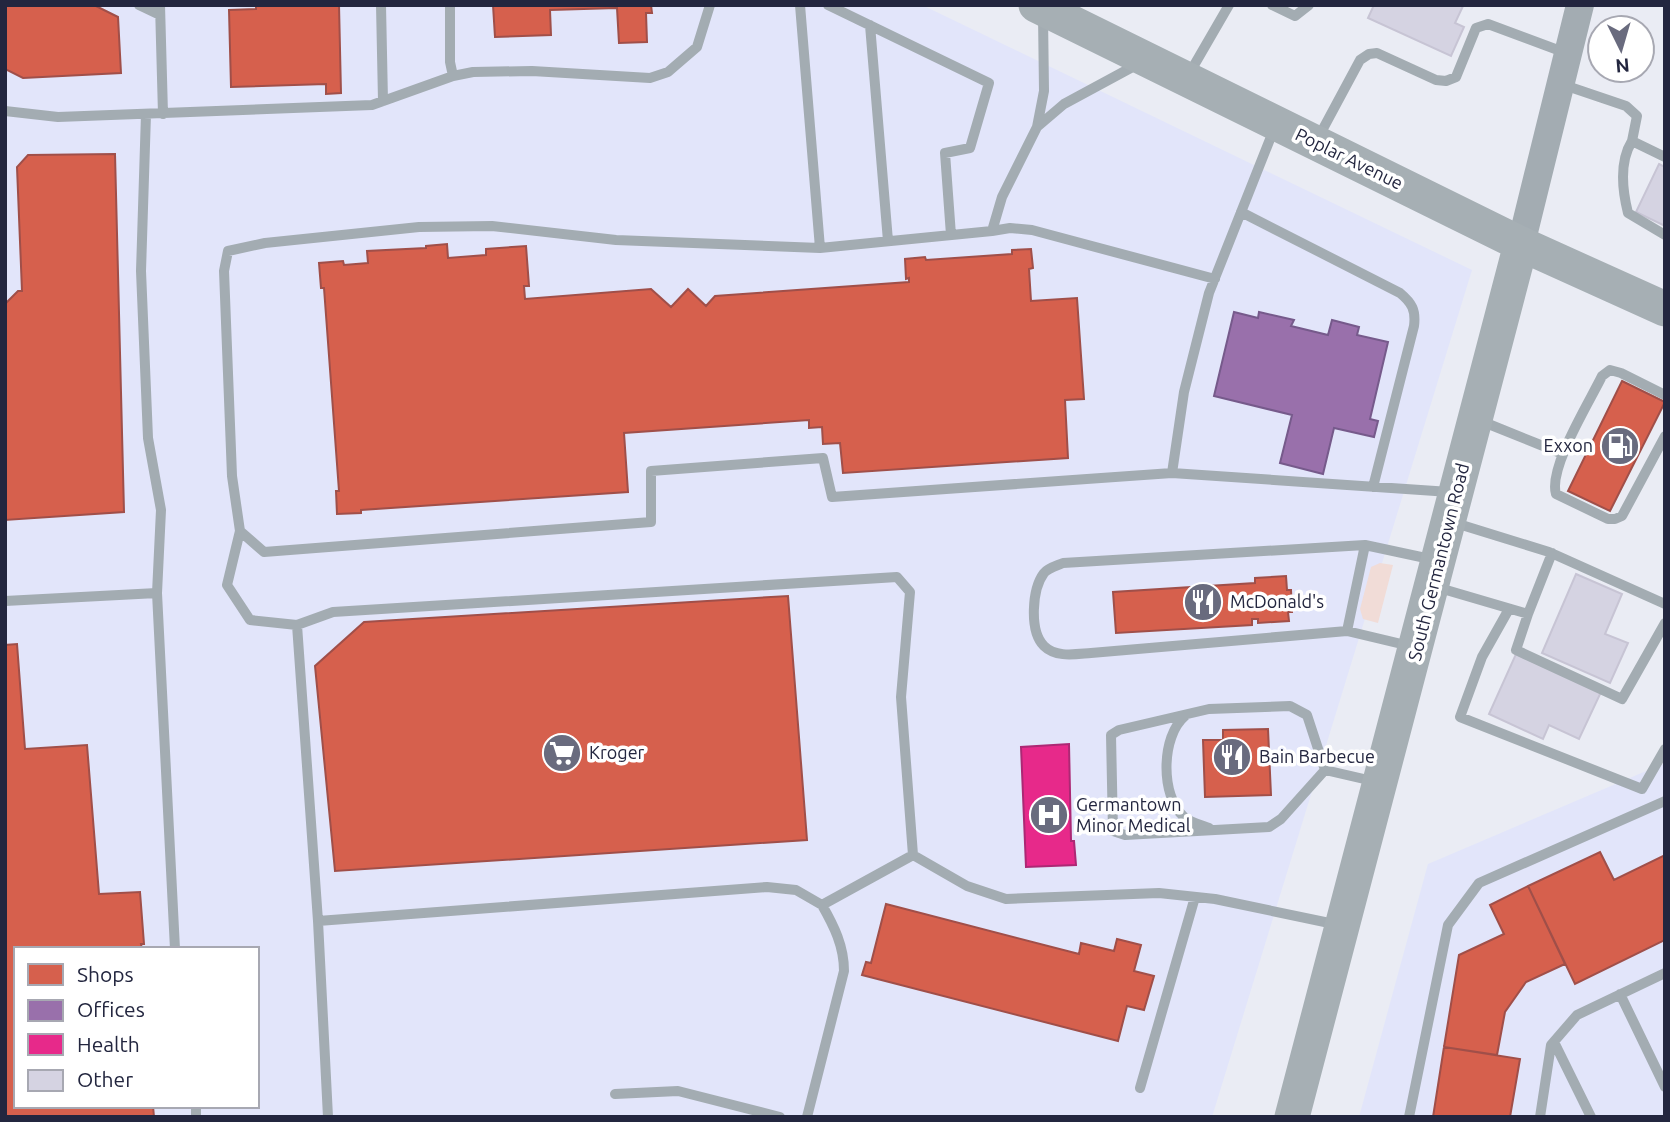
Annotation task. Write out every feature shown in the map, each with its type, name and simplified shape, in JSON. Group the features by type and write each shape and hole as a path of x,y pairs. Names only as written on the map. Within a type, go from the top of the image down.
{"main road":[{"name":"Poplar Avenue","path":"1040,7 1521,244 1665,309"},
{"name":"South Germantown Road","path":"1292,1117 1521,244"}],"street":[{"name":"South Germantown Road","path":"1521,244 1580,5"}],"lane":[{"path":"139,5 160,10 163,114"},
{"path":"381,5 383,101"},
{"path":"450,5 450,62 453,76"},
{"path":"5,111 58,117 372,105 453,76 473,72 532,71 650,78 668,72 697,47 710,5"},
{"path":"800,5 821,248"},
{"path":"828,5 989,83 970,148 945,153 951,235"},
{"path":"1186,79 1229,5"},
{"path":"1272,5 1295,16 1309,5"},
{"path":"992,231 1002,197 1037,127 1044,91 1040,7"},
{"path":"1316,143 1360,60 1369,54 1377,53 1436,80 1446,81 1456,77 1476,28 1488,24 1569,54"},
{"path":"870,25 888,241"},
{"path":"1037,127 1064,104 1146,59"},
{"path":"1561,84 1626,106 1637,116 1632,141 1625,153 1622,191 1628,213 1665,235"},
{"path":"146,114 141,271 148,438 161,510 157,593 176,947"},
{"path":"1172,473 1184,392 1215,279 1276,123"},
{"path":"1632,141 1665,157"},
{"path":"1241,212 1400,293 1412,304 1416,314 1414,326 1373,487"},
{"path":"913,855 901,698 910,592 897,577 332,612 296,625 250,620 227,585 240,531 232,476 224,271 229,251 265,243 419,227 492,226 616,240 821,248 1010,228 1032,230 1215,279"},
{"path":"1665,395 1621,373 1610,370 1602,376 1563,454 1553,486 1556,494 1608,519 1622,516 1665,436"},
{"path":"1475,419 1563,454"},
{"path":"240,531 264,552 651,522 651,471 823,458 832,497 1172,473 1373,487 1452,507 1665,604"},
{"path":"1417,648 1347,631 1060,654 1045,647 1037,634 1034,605 1037,586 1046,570 1063,563 1365,545 1528,614"},
{"path":"1347,631 1365,545"},
{"path":"1552,554 1516,650 1622,699 1665,623"},
{"path":"5,601 157,593"},
{"path":"1509,608 1482,657 1460,717 1642,789 1665,749"},
{"path":"296,625 328,1117"},
{"path":"1290,706 1307,715 1325,770 1281,819 1269,827 1125,835 1114,831 1111,736 1119,730 1209,709 1290,706"},
{"path":"1190,713 1177,723 1169,740 1170,793 1184,818 1211,829"},
{"path":"1325,770 1380,783"},
{"path":"1409,1117 1447,925 1479,883 1665,801"},
{"path":"913,855 967,886 1006,899 1159,893 1195,897 1342,925"},
{"path":"822,905 913,855"},
{"path":"317,921 767,887 796,890 822,905 839,937 844,957 844,971 807,1117"},
{"path":"1140,1088 1195,897"},
{"path":"1540,1117 1551,1045 1577,1014 1665,973"},
{"path":"1620,994 1665,1087"},
{"path":"1554,1042 1591,1117"},
{"path":"615,1094 678,1091 780,1117"}],"shaded area":[{"path":"5,5 922,5 1472,270 1212,1117 5,1117"},
{"path":"1380,563 1393,565 1378,623 1363,619 1360,609 1371,567"},
{"path":"1665,763 1665,1117 1359,1117 1428,864"}],"building: Shops":[{"path":"5,5 94,5 118,17 121,73 23,78 5,69"},
{"path":"256,5 339,5 341,93 326,94 326,84 231,87 229,10 256,9"},
{"path":"493,5 651,5 652,13 646,13 647,42 619,43 617,8 550,10 551,35 495,37"},
{"path":"115,154 124,512 5,520 5,304 18,291 22,291 17,167 28,155"},
{"path":"447,244 448,258 486,255 486,249 526,246 529,286 524,286 525,299 651,289 671,307 688,289 706,306 715,296 909,282 909,278 906,279 905,259 1012,254 1012,250 1031,249 1031,301 1077,298 1084,399 1065,400 1068,458 843,473 840,443 823,444 822,427 809,428 809,420 624,433 628,492 361,510 361,513 337,514 336,491 339,491 324,288 321,288 319,263 368,263 367,251 426,248"},
{"path":"1622,381 1665,402 1610,511 1568,491"},
{"name":"McDonald's","path":"1286,576 1287,590 1291,590 1292,612 1288,612 1289,621 1258,623 1258,619 1252,619 1252,625 1116,633 1113,592 1255,583 1255,578"},
{"name":"Kroger","path":"788,596 807,840 335,871 315,666 364,622"},
{"path":"17,644 25,749 87,745 99,894 140,892 144,944 141,944 142,947 14,947 14,1108 153,1108 154,1117 5,1117 5,645"},
{"path":"1268,729 1271,795 1205,797 1203,740 1223,740 1223,730"},
{"path":"1600,852 1614,880 1665,855 1665,940 1575,984 1528,886"},
{"path":"1528,886 1565,964 1526,982 1505,1012 1497,1055 1444,1047 1459,955 1504,934 1490,905"},
{"path":"886,904 1079,954 1081,943 1114,951 1117,939 1141,945 1134,971 1154,976 1144,1010 1127,1006 1118,1041 862,975 866,962 871,963"},
{"path":"1444,1047 1520,1059 1510,1117 1433,1117"}],"building: Offices":[{"path":"1234,312 1258,318 1259,312 1294,320 1291,326 1328,335 1332,320 1359,327 1357,335 1388,342 1370,419 1378,421 1374,437 1334,428 1323,474 1280,463 1292,415 1214,396"}],"building: Health":[{"path":"1069,744 1071,841 1074,841 1076,865 1026,867 1021,747"}],"building: Other":[{"path":"1374,5 1460,5 1463,6 1455,23 1464,27 1451,56 1368,18"},
{"path":"1659,164 1665,167 1665,226 1636,212"},
{"path":"1576,574 1622,594 1605,634 1628,643 1610,683 1542,653"},
{"path":"1516,654 1601,692 1579,739 1549,725 1543,739 1489,714"}],"place":[{"name":"Exxon","path":"1620,446"},
{"name":"McDonald's","path":"1203,602"},
{"name":"Kroger","path":"562,753"},
{"name":"Bain Barbecue","path":"1232,757"},
{"name":"Germantown Minor Medical","path":"1049,815"}]}
